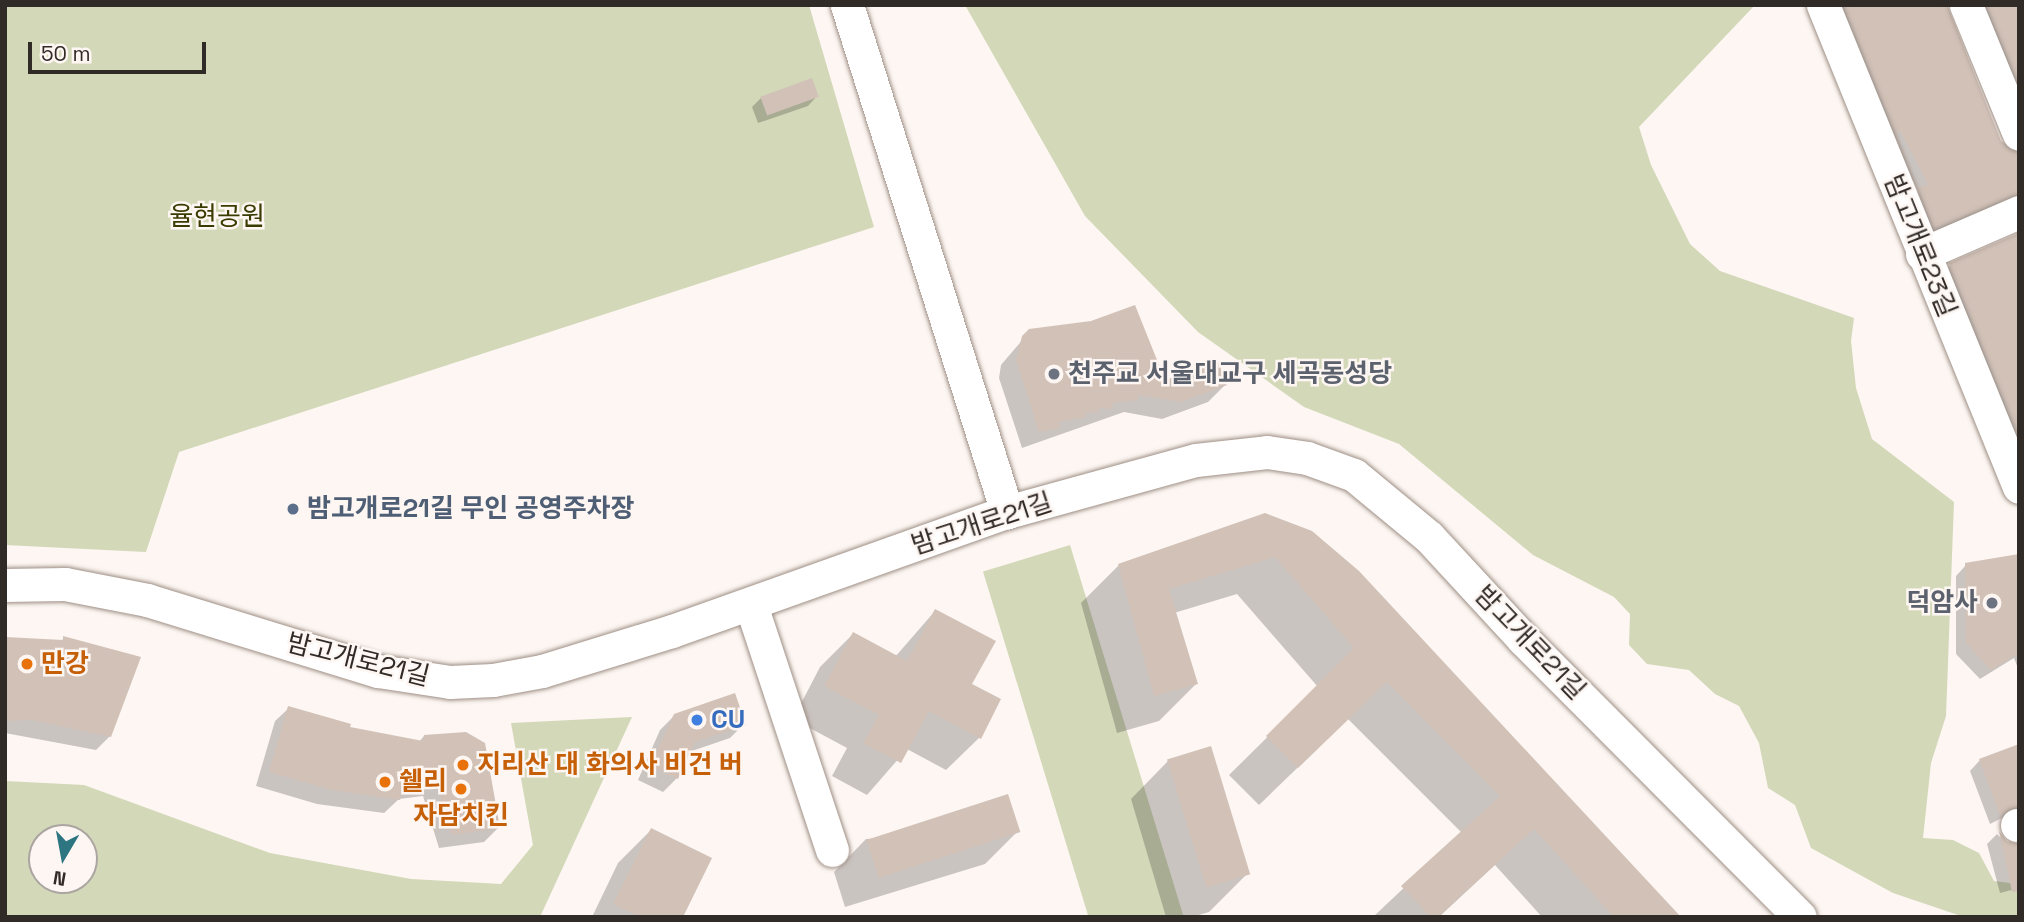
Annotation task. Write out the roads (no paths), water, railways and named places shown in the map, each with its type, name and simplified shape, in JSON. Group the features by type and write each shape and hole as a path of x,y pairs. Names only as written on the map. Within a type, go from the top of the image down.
{"street":[{"path":"847,5 1007,512"},
{"name":"밤고개로23길","path":"1823,5 2019,487"},
{"path":"1966,5 2019,134"},
{"path":"1922,254 2019,212"},
{"name":"밤고개로21길","path":"5,585 65,584 147,600 378,671 450,682 542,671 751,605 1007,512 1196,460 1255,453 1307,458 1354,475 1429,537 1523,639 1800,917"},
{"path":"751,605 832,850"}],"place":[{"name":"천주교 서울대교구 세곡동성당","path":"1054,374"},
{"name":"밤고개로21길 무인 공영주차장","path":"293,509"},
{"name":"덕암사","path":"1992,603"},
{"name":"만강","path":"27,664"},
{"name":"CU","path":"697,720"},
{"name":"지리산 대 화의사 비건 버","path":"463,765"},
{"name":"쉘리","path":"385,782"},
{"name":"자담치킨","path":"461,789"}],"park label":[{"name":"율현공원","path":"217,217"}]}
